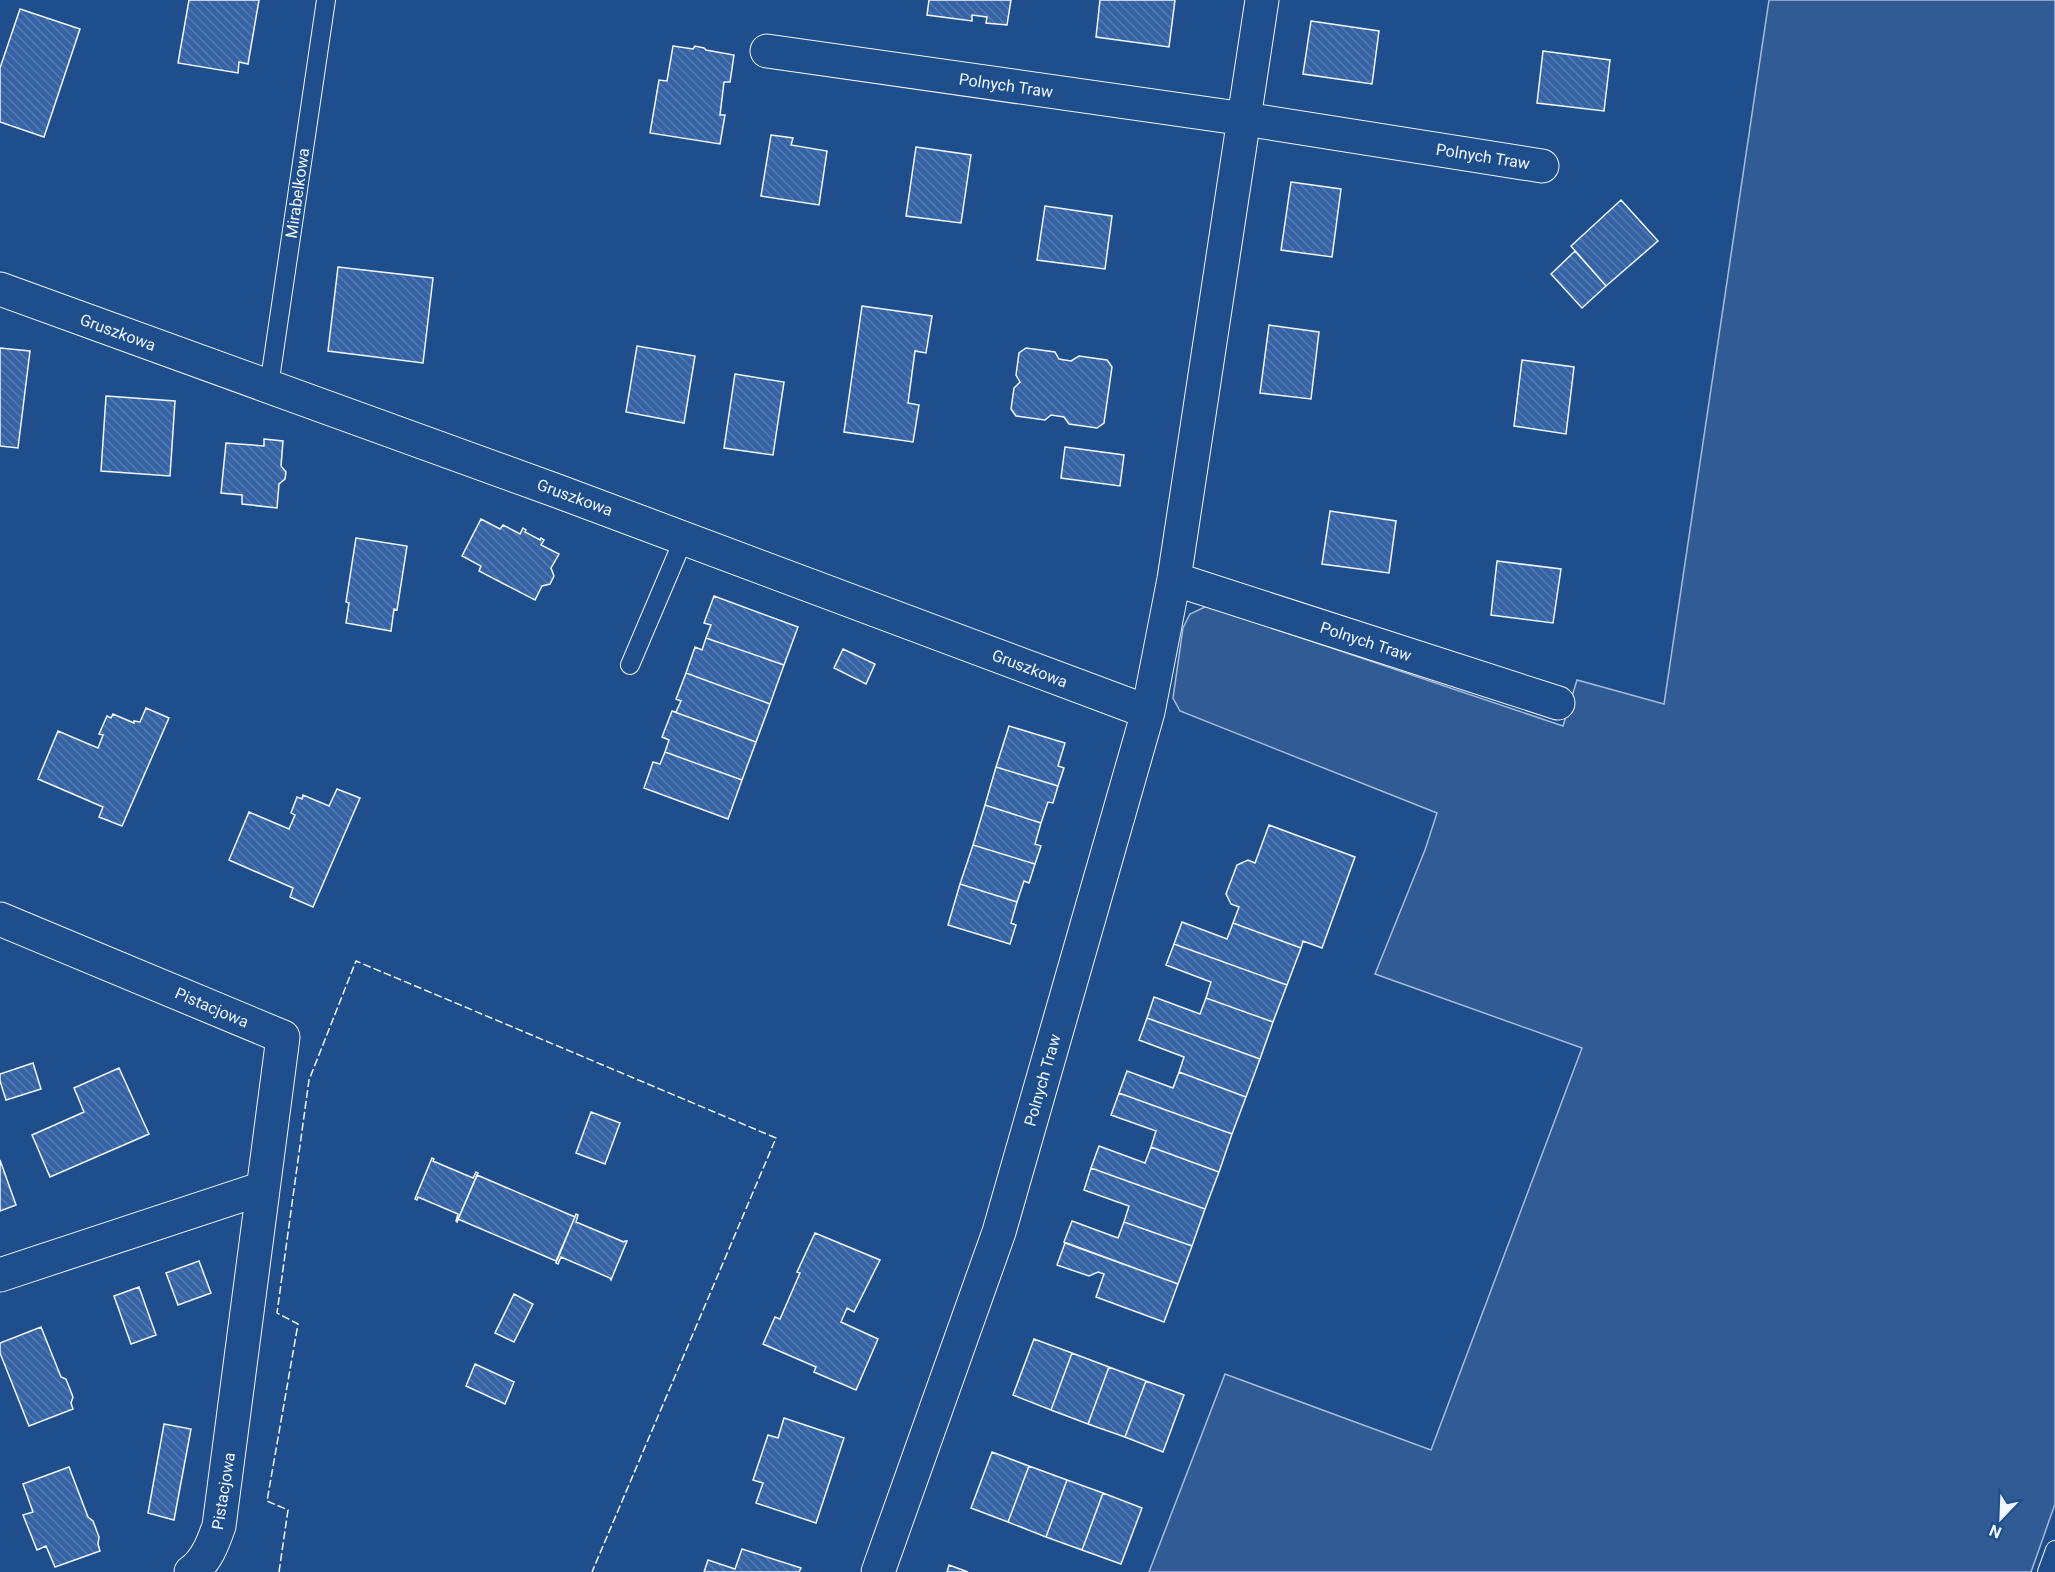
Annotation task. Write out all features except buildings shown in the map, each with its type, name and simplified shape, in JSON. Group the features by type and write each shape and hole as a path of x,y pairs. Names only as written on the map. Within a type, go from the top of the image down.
{"street":[{"name":"Polnych Traw","path":"878,1572 999,1232 1148,712 1174,579 1262,0"},
{"name":"Polnych Traw","path":"767,51 1245,119 1542,165"},
{"name":"Gruszkowa","path":"0,289 684,538 1148,712"},
{"name":"Polnych Traw","path":"1174,579 1558,703"},
{"name":"Pistacjowa","path":"0,919 283,1037 219,1527 211,1548 191,1572"},
{"path":"0,1275 263,1188"}],"lane":[{"name":"Mirabelkowa","path":"269,386 326,0"},
{"path":"630,665 684,538"},
{"path":"2047,1572 2055,1550"}],"shaded area":[{"path":"1769,0 2055,0 2055,1504 2031,1572 1149,1572 1225,1374 1431,1450 1582,1048 1375,974 1425,850 1437,813 1180,711 1173,698 1183,628 1190,614 1207,606 1563,726 1577,680 1664,704"}],"fence":[{"path":"279,1572 288,1510 267,1501 298,1324 277,1313 309,1080 356,961 776,1138 592,1572"}]}
